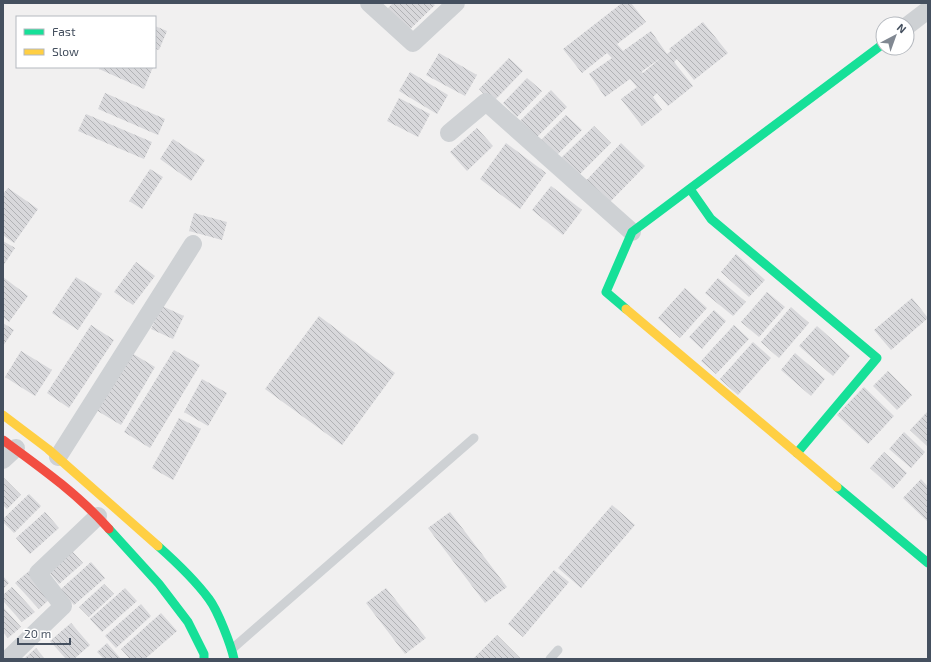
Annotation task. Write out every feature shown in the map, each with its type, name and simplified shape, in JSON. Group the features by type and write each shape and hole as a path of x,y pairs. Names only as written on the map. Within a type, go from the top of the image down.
{"street":[{"path":"376,5 413,43 456,3"},
{"path":"915,20 928,10"},
{"path":"875,50 632,232 606,292 928,563"},
{"path":"449,133 486,102 632,232"},
{"path":"690,189 711,219 877,358 797,453"},
{"path":"58,457 193,244"},
{"path":"3,415 58,457 173,559 210,600 232,649 234,659"},
{"path":"7,450 54,477 98,516 159,584 188,622 204,654 204,659"},
{"path":"8,659 63,606 38,573 98,516"}],"lane":[{"path":"232,649 474,438"},
{"path":"550,659 558,650"}],"building":[{"path":"393,3 432,3 435,5 406,33 385,11"},
{"path":"622,3 631,3 646,22 617,44 623,51 651,31 667,54 671,51 669,49 703,22 728,53 694,80 677,59 674,62 693,86 668,106 657,93 653,97 662,110 642,126 621,99 637,87 630,79 605,97 589,74 612,58 607,53 582,73 563,49","holes":["662,57 643,73 641,72"]},
{"path":"156,26 167,31 159,50 156,49"},
{"path":"439,53 477,75 465,96 426,75"},
{"path":"509,58 523,71 492,103 479,89"},
{"path":"100,68 153,68 144,89"},
{"path":"410,72 448,95 437,114 399,91"},
{"path":"527,78 542,91 517,117 503,103"},
{"path":"551,90 567,107 535,139 519,122"},
{"path":"105,93 165,119 158,135 98,109"},
{"path":"399,98 430,114 418,137 387,121"},
{"path":"86,114 152,142 144,159 78,131"},
{"path":"566,115 582,130 554,158 538,143"},
{"path":"594,126 611,143 576,178 559,160"},
{"path":"477,128 493,146 467,171 450,152"},
{"path":"173,139 205,160 191,181 160,159"},
{"path":"506,143 546,173 520,209 480,179"},
{"path":"621,143 645,166 607,205 584,183"},
{"path":"150,169 163,177 142,209 129,201"},
{"path":"551,186 582,210 563,235 532,210"},
{"path":"8,188 38,209 14,243 3,235 3,194"},
{"path":"194,213 227,222 222,240 189,231"},
{"path":"3,241 15,248 3,266"},
{"path":"736,254 765,280 749,297 721,272"},
{"path":"136,262 155,276 133,305 114,292"},
{"path":"3,277 28,296 9,322 3,317"},
{"path":"76,277 102,294 78,330 52,313"},
{"path":"718,278 746,302 733,316 705,293"},
{"path":"685,288 707,308 680,338 658,318"},
{"path":"767,292 785,307 759,337 741,322"},
{"path":"912,298 928,318 891,350 874,330"},
{"path":"162,306 184,316 173,339 151,329"},
{"path":"791,307 809,323 779,358 761,342"},
{"path":"714,310 726,321 702,349 689,337"},
{"path":"319,316 395,373 342,445 265,389"},
{"path":"3,323 14,330 3,346"},
{"path":"91,325 114,340 69,408 47,393"},
{"path":"734,325 749,339 716,374 701,361"},
{"path":"817,326 850,356 833,376 799,346"},
{"path":"753,342 771,358 738,395 720,379"},
{"path":"174,350 200,365 150,448 124,432"},
{"path":"21,351 52,370 35,396 5,377"},
{"path":"130,352 155,367 121,425 96,410"},
{"path":"795,353 825,379 811,396 781,370"},
{"path":"888,371 912,395 897,410 873,386"},
{"path":"202,379 227,393 208,426 184,412"},
{"path":"864,387 894,416 868,444 837,415"},
{"path":"928,411 928,447 910,430"},
{"path":"179,418 201,429 173,480 152,468"},
{"path":"904,432 925,452 911,468 889,449"},
{"path":"884,452 907,473 893,489 870,468"},
{"path":"3,477 21,495 7,509 3,505"},
{"path":"921,479 928,487 928,522 903,498"},
{"path":"29,494 41,506 14,533 3,522 3,519"},
{"path":"612,505 635,525 581,588 558,568"},
{"path":"45,512 59,528 30,554 16,538"},
{"path":"450,512 507,587 485,603 428,528"},
{"path":"72,551 83,563 59,584 49,572"},
{"path":"91,562 105,578 74,605 60,590"},
{"path":"554,570 569,582 523,637 508,624"},
{"path":"29,571 52,597 39,609 15,583"},
{"path":"3,576 9,583 3,589"},
{"path":"104,584 114,594 89,617 79,607"},
{"path":"12,587 35,612 22,622 3,601 3,595"},
{"path":"125,588 137,601 102,632 90,619"},
{"path":"386,588 426,638 405,654 366,603"},
{"path":"141,604 151,616 116,648 105,636"},
{"path":"3,607 21,627 8,638 3,632"},
{"path":"161,613 177,631 145,659 130,659 121,649"},
{"path":"71,623 90,645 74,659 66,659 50,641"},
{"path":"497,635 521,659 473,659"},
{"path":"107,643 121,659 104,659 97,652"},
{"path":"36,648 45,659 24,659"}],"traffic: fast":[{"path":"626,309 606,292 632,232 875,50"},
{"path":"690,189 711,219 877,358 797,453"},
{"path":"837,487 928,563"},
{"path":"109,529 159,584 188,622 204,654 204,659"},
{"path":"158,546 185,571 213,604 224,628 234,659"}],"traffic: slow":[{"path":"626,309 837,487"},
{"path":"3,415 48,449 158,546"}],"traffic: jam":[{"path":"3,440 72,493 109,529"}]}
